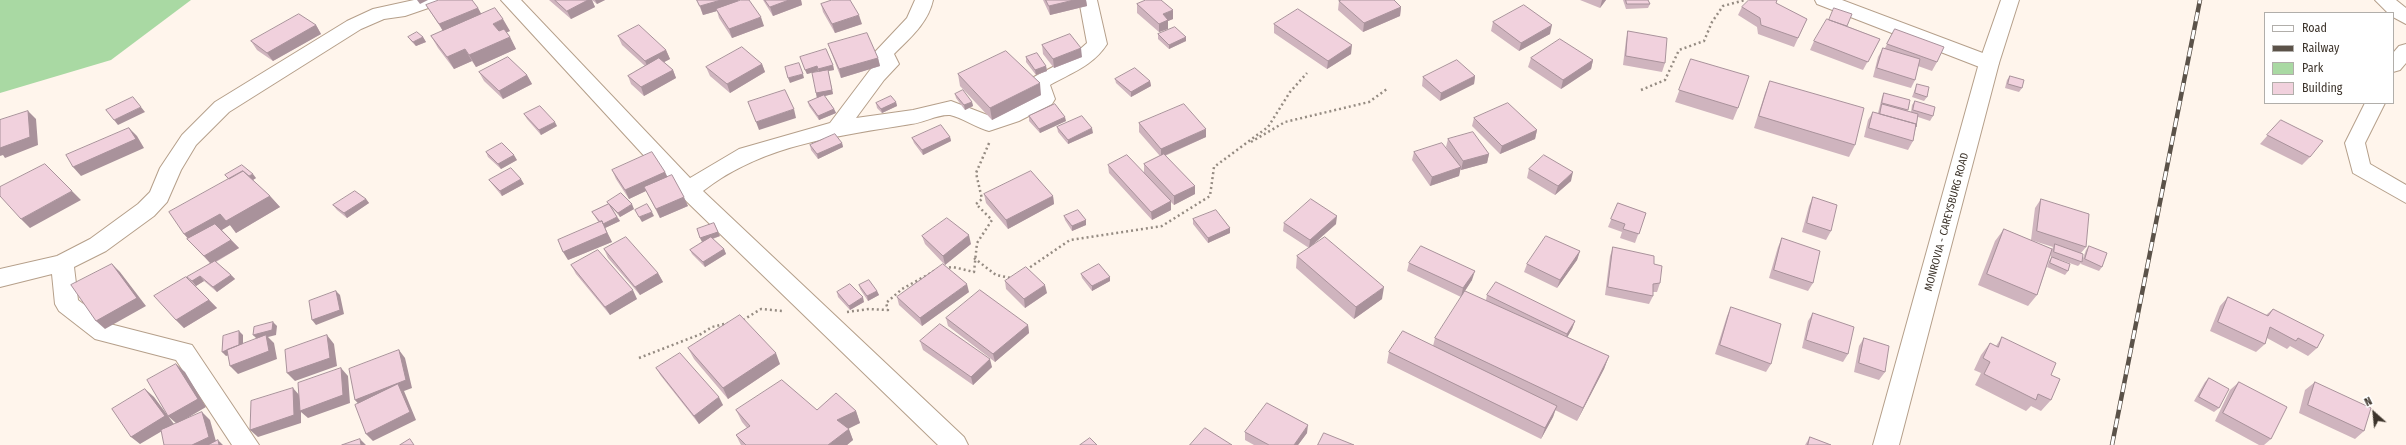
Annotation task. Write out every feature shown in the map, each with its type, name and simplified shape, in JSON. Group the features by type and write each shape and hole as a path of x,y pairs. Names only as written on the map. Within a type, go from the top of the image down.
{"street":[{"path":"0,278 62,263 98,245 154,203 171,168 189,140 204,123 222,107 354,25 380,13 405,10 433,0"},
{"path":"510,0 689,190 821,314 955,445"},
{"path":"838,128 876,75 889,64 884,52 915,21 920,13 924,0"},
{"path":"689,190 710,174 746,154 838,128 913,117 951,108 989,124 1012,116 1045,99 1039,83 1053,74 1073,67 1089,54 1097,44 1088,0"},
{"path":"1824,0 1989,62"},
{"name":"MONROVIA - CAREYSBURG ROAD","path":"1886,445 1989,62 2010,0"},
{"path":"2384,0 2406,18"},
{"path":"2394,64 2406,51"},
{"path":"2374,104 2354,143 2360,168 2406,195"},
{"path":"62,263 67,304 103,332 184,352 246,445"}],"path":[{"path":"1641,90 1665,80 1679,50 1704,41 1712,22 1723,6 1745,0"},
{"path":"1021,273 1070,240 1162,226 1210,196 1214,167 1268,126 1275,118 1290,92 1307,74"},
{"path":"1242,147 1285,122 1369,102 1387,90"},
{"path":"739,321 761,309 821,314 869,309 888,310 886,303 891,298 902,289 935,270 953,267 974,272 974,258 977,243 992,220 976,204 982,199 976,173 991,136"},
{"path":"974,258 998,276 1005,279 1016,276"},
{"path":"639,358 701,334 712,328 733,322"}],"green space":[{"path":"0,0 191,0 111,60 0,93"}],"building":[{"path":"439,0 472,0 478,8 439,24 426,5"},
{"path":"555,0 588,0 567,11"},
{"path":"697,0 721,0 700,6"},
{"path":"741,0 749,0 761,17 729,29 716,9"},
{"path":"765,0 789,0 770,7"},
{"path":"832,0 850,0 859,15 832,24 821,4"},
{"path":"1046,0 1074,0 1049,6"},
{"path":"1146,0 1161,0 1173,10 1163,14 1168,20 1159,24 1137,4"},
{"path":"1394,0 1401,7 1364,23 1339,1"},
{"path":"1626,0 1648,0 1650,4 1627,4"},
{"path":"1749,0 1777,0 1776,3 1807,19 1798,38 1761,25 1760,18 1742,7"},
{"path":"1524,5 1552,25 1521,43 1493,22"},
{"path":"495,8 503,19 493,24 499,31 504,29 510,37 469,55 465,49 447,57 431,36"},
{"path":"1834,8 1852,14 1847,26 1829,20"},
{"path":"1298,9 1352,45 1328,61 1274,24"},
{"path":"299,14 316,25 267,53 251,41"},
{"path":"1827,19 1880,39 1868,62 1814,41"},
{"path":"639,25 666,50 645,61 618,36"},
{"path":"1175,27 1186,37 1169,45 1158,34"},
{"path":"1895,29 1944,47 1937,62 1887,44"},
{"path":"1628,31 1667,38 1665,63 1626,56"},
{"path":"417,32 423,37 413,42 408,37"},
{"path":"867,33 878,58 839,69 828,44"},
{"path":"1070,34 1081,48 1053,59 1042,45"},
{"path":"1560,39 1593,60 1563,80 1531,58"},
{"path":"742,47 762,64 727,84 706,67"},
{"path":"1883,48 1920,59 1915,80 1877,68"},
{"path":"826,49 833,65 818,69 817,66 805,70 800,57"},
{"path":"1006,51 1040,83 990,108 958,74"},
{"path":"1037,53 1046,66 1035,70 1026,57"},
{"path":"508,57 527,75 499,91 479,72"},
{"path":"659,58 673,70 641,87 628,76"},
{"path":"1691,59 1749,76 1738,108 1679,90"},
{"path":"1457,60 1475,76 1441,93 1423,77"},
{"path":"799,63 803,74 788,78 785,67"},
{"path":"1135,68 1150,81 1131,92 1115,79"},
{"path":"828,70 832,90 816,93 812,73"},
{"path":"2010,76 2024,80 2022,88 2008,84"},
{"path":"1770,81 1864,108 1855,145 1759,116"},
{"path":"1917,84 1929,87 1927,97 1915,93"},
{"path":"785,90 794,109 756,122 748,102"},
{"path":"963,90 972,102 964,105 955,94"},
{"path":"1884,93 1910,100 1908,110 1882,103"},
{"path":"824,95 834,109 818,116 808,102"},
{"path":"891,96 896,102 881,109 876,103"},
{"path":"133,97 141,107 114,120 106,110"},
{"path":"1915,101 1935,107 1933,116 1913,110"},
{"path":"1508,103 1537,130 1502,146 1474,118"},
{"path":"1055,104 1065,117 1039,129 1029,116"},
{"path":"1184,104 1206,129 1161,149 1139,123"},
{"path":"1882,104 1918,114 1916,127 1916,124 1880,114"},
{"path":"540,106 555,122 539,130 524,114"},
{"path":"28,111 30,137 0,148 0,120"},
{"path":"1873,112 1916,124 1913,141 1869,128"},
{"path":"1082,116 1092,128 1068,140 1057,127"},
{"path":"2281,120 2323,141 2310,157 2267,135"},
{"path":"941,125 950,137 922,150 912,138"},
{"path":"129,128 136,139 73,167 66,155"},
{"path":"1473,132 1489,154 1463,161 1448,139"},
{"path":"835,134 842,143 817,154 810,145"},
{"path":"502,143 514,155 498,164 486,152"},
{"path":"1442,143 1461,167 1432,177 1414,152"},
{"path":"652,152 665,172 625,190 612,170"},
{"path":"1164,154 1195,186 1174,196 1144,164"},
{"path":"1127,155 1171,201 1151,212 1108,165"},
{"path":"1544,155 1573,172 1558,186 1529,169"},
{"path":"45,164 72,191 21,219 0,196 0,187"},
{"path":"242,165 253,174 249,176 243,171 229,179 225,175"},
{"path":"511,168 521,179 500,191 489,180"},
{"path":"243,171 270,196 226,221 220,214 184,234 169,212"},
{"path":"1031,171 1053,196 1006,220 984,194"},
{"path":"672,175 684,197 656,209 644,187"},
{"path":"355,191 366,199 344,213 333,205"},
{"path":"621,193 632,204 618,213 607,202"},
{"path":"1813,197 1837,205 1831,231 1807,223"},
{"path":"1311,199 1337,216 1310,240 1284,223"},
{"path":"2041,199 2089,214 2086,247 2037,231"},
{"path":"1618,203 1646,213 1639,234 1623,229 1625,224 1611,219"},
{"path":"609,204 617,217 603,224 602,221 600,222 592,212"},
{"path":"647,204 652,212 639,217 635,210"},
{"path":"1078,210 1086,220 1072,226 1064,216"},
{"path":"1216,210 1230,228 1208,238 1193,219"},
{"path":"947,218 969,235 943,256 922,236"},
{"path":"602,221 607,233 563,252 558,240"},
{"path":"714,223 718,232 700,238 697,229"},
{"path":"215,224 231,240 204,256 187,239"},
{"path":"2004,229 2052,249 2037,295 1987,274"},
{"path":"1546,236 1580,251 1560,280 1527,264"},
{"path":"626,237 658,273 635,287 604,249"},
{"path":"711,237 724,249 703,262 690,250"},
{"path":"1325,237 1384,287 1356,307 1297,256"},
{"path":"1782,238 1820,251 1813,283 1774,270"},
{"path":"2055,244 2083,254 2082,262 2054,252"},
{"path":"1421,246 1475,271 1463,288 1409,263"},
{"path":"2089,246 2107,253 2102,267 2085,259"},
{"path":"1613,247 1654,256 1654,264 1662,266 1660,283 1653,284 1653,296 1608,287"},
{"path":"598,250 633,290 605,307 571,265"},
{"path":"2052,257 2070,264 2068,271 2050,263"},
{"path":"215,261 231,275 213,287 200,276 192,281 187,277"},
{"path":"112,264 137,298 96,321 71,285"},
{"path":"943,264 967,284 920,318 897,297"},
{"path":"1099,264 1110,277 1092,286 1081,274"},
{"path":"1026,267 1045,285 1024,299 1005,281"},
{"path":"186,277 209,300 176,320 154,296"},
{"path":"869,280 877,291 867,296 859,285"},
{"path":"1496,282 1575,321 1567,334 1487,295"},
{"path":"850,284 863,297 849,306 837,292"},
{"path":"980,290 1028,325 993,354 946,318"},
{"path":"336,291 340,310 312,320 309,301"},
{"path":"1465,291 1609,356 1583,408 1435,338"},
{"path":"2228,297 2268,316 2273,309 2324,335 2317,348 2298,338 2296,341 2270,327 2265,344 2218,322"},
{"path":"1731,307 1781,324 1771,364 1720,345"},
{"path":"1813,313 1854,327 1848,354 1806,340"},
{"path":"740,315 776,353 723,388 688,348"},
{"path":"273,322 272,330 253,335 254,327"},
{"path":"940,324 990,359 971,377 920,341"},
{"path":"239,331 239,345 222,352 223,336"},
{"path":"1403,331 1557,406 1545,428 1389,352"},
{"path":"266,335 269,351 230,366 227,350"},
{"path":"327,335 330,358 287,373 285,350"},
{"path":"2002,337 2056,363 2051,375 2060,379 2051,400 2038,394 2036,400 1984,374 1990,362 1983,358 1990,343 1998,347"},
{"path":"1864,338 1889,346 1885,372 1859,363"},
{"path":"399,350 406,380 355,400 349,369"},
{"path":"680,353 719,397 694,416 656,368"},
{"path":"176,364 198,399 168,416 147,380"},
{"path":"341,368 343,395 300,411 298,383"},
{"path":"2209,378 2229,389 2219,408 2199,397"},
{"path":"782,380 817,410 836,393 856,411 837,420 849,429 828,445 746,445 736,435 750,426 736,410"},
{"path":"2239,382 2287,407 2271,439 2223,413"},
{"path":"2315,382 2371,408 2364,431 2308,405"},
{"path":"398,384 410,412 366,434 355,405"},
{"path":"293,388 294,415 250,430 251,401"},
{"path":"145,389 165,416 131,437 112,409"},
{"path":"1267,403 1308,425 1294,445 1269,445 1245,432"},
{"path":"202,412 209,437 192,445 164,445 161,430"},
{"path":"1205,428 1232,445 1190,445"},
{"path":"1324,433 1354,445 1318,445"},
{"path":"1810,437 1831,445 1808,445"},
{"path":"1090,438 1097,445 1080,445"},
{"path":"360,439 361,445 342,445"},
{"path":"410,439 414,445 400,445"},
{"path":"218,440 219,445 208,445"}],"railway":[{"path":"2112,445 2200,0"}]}
